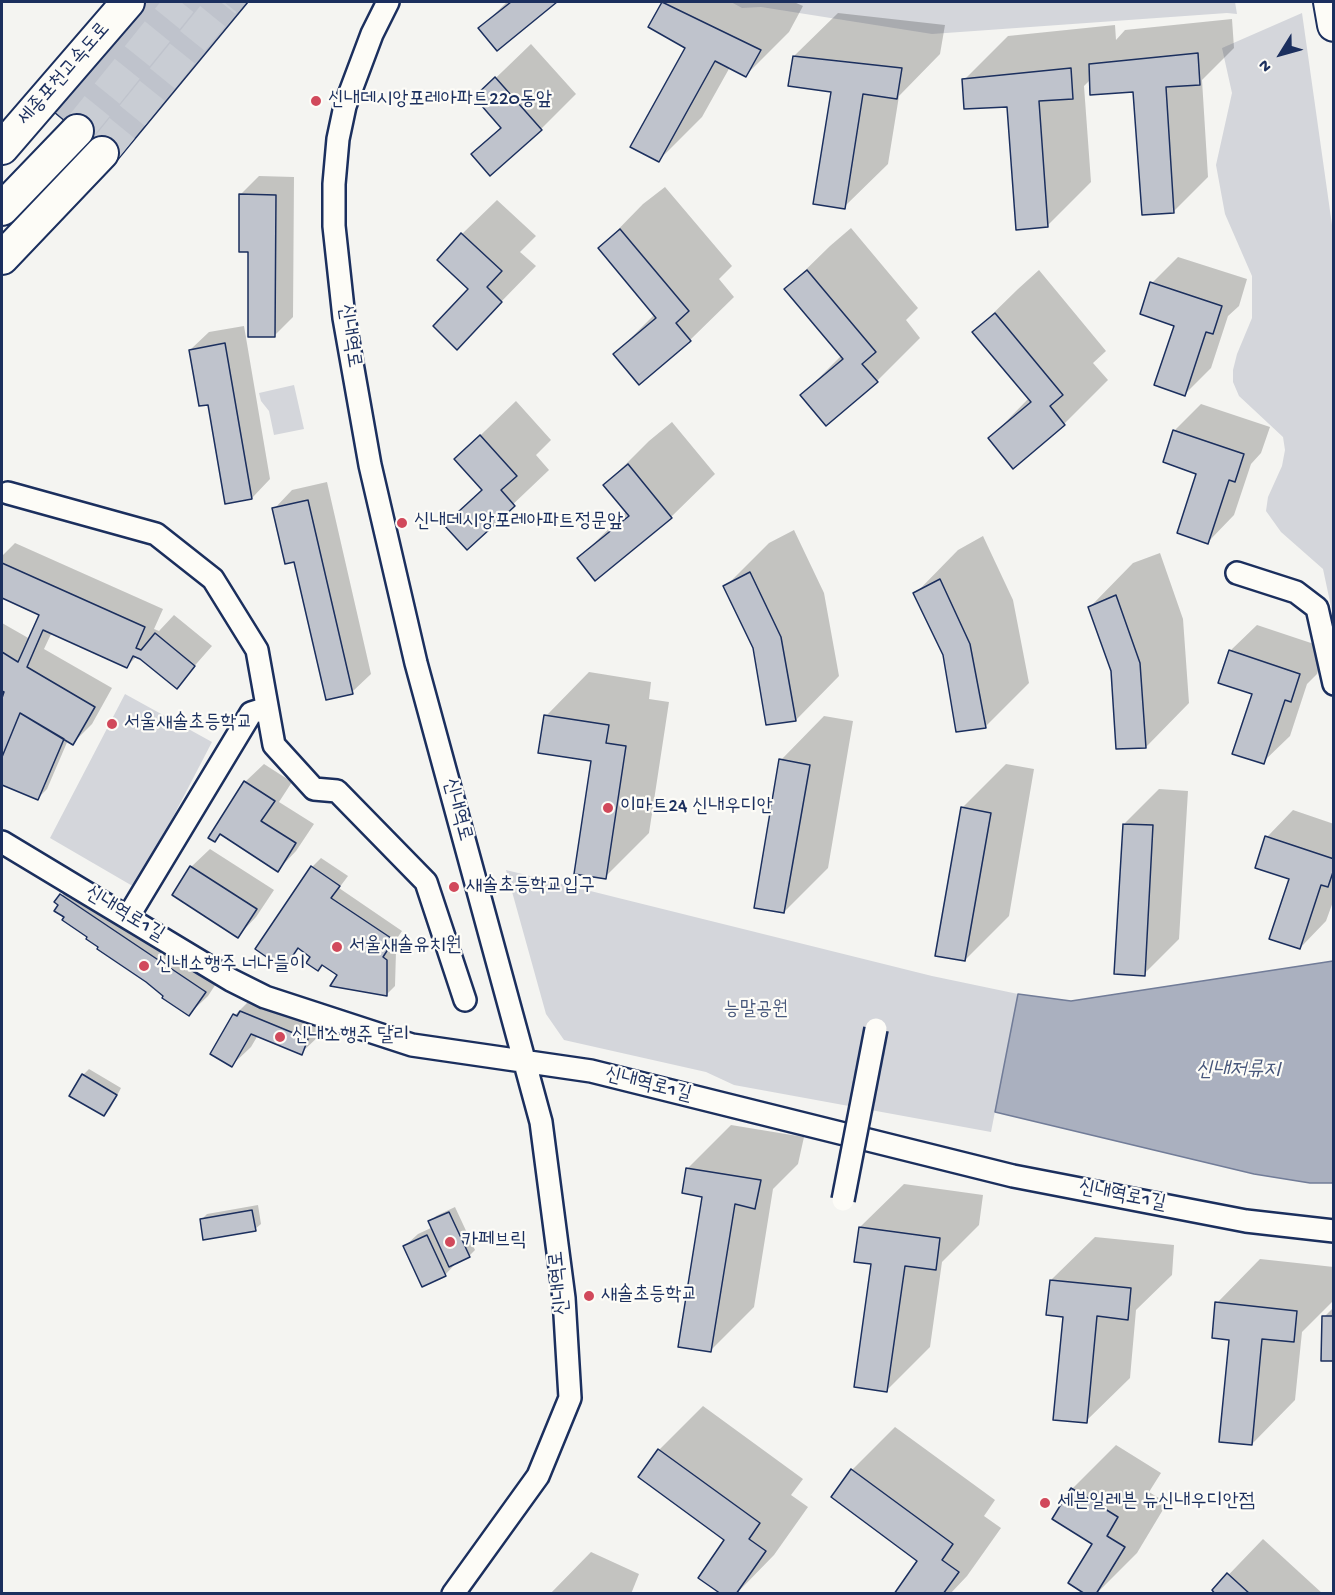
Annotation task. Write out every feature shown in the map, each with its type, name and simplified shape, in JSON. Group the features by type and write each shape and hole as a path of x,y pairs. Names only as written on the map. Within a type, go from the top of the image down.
{"highway":[{"path":"2,117 99,2"},
{"name":"세종포천고속도로","path":"2,148 128,2"},
{"path":"1330,2 1334,25"},
{"path":"2,209 77,131"},
{"path":"2,258 102,153"}],"street":[{"name":"신내역로","path":"388,2 372,34 345,106 338,139 334,184 334,226 344,318 370,465 416,663 541,1122 564,1298 570,1398 538,1476 453,1593"},
{"path":"8,494 156,534 213,579 257,650 274,745 314,789 337,790 426,882 465,1000"},
{"path":"1237,573 1296,592 1317,608 1334,684"},
{"path":"128,917 251,712 267,708"},
{"name":"신내역로1길","path":"2,842 231,980 265,997 412,1045 591,1071 1013,1176 1246,1221 1334,1231"},
{"path":"843,1200 876,1029"}],"green space":[{"path":"731,2 1235,2 1237,14 932,34 761,7 742,8"},
{"path":"1302,13 1333,232 1333,616 1323,569 1281,532 1266,511 1268,497 1282,466 1285,450 1283,437 1239,396 1233,382 1237,354 1252,318 1252,276 1225,214 1216,165 1232,93 1222,48"},
{"path":"294,385 304,429 274,435 269,411 261,401 259,393"},
{"path":"125,694 212,742 136,888 50,838"},
{"name":"능말공원","path":"506,870 932,976 1018,994 991,1132 734,1085 706,1072 564,1040 546,1014"}],"water":[{"name":"신내저류지","path":"1333,961 1333,1183 1310,1183 1254,1174 995,1112 1018,994 1071,1001"}],"building":[{"path":"146,2 248,2 115,163 54,112"},
{"path":"511,2 557,2 497,51 478,28"},
{"path":"662,2 761,50 746,77 715,61 659,162 630,147 685,48 648,27"},
{"path":"1198,53 1200,85 1166,87 1174,213 1142,215 1133,92 1090,95 1089,64"},
{"path":"793,56 902,68 897,99 863,94 845,209 813,204 831,92 788,86"},
{"path":"1071,68 1073,99 1039,101 1048,227 1016,230 1007,107 964,109 962,79"},
{"path":"495,77 542,130 490,176 471,154 501,128 474,97"},
{"path":"239,194 276,195 275,337 248,337 248,252 239,252"},
{"path":"620,229 689,311 676,323 691,341 639,385 613,354 656,318 598,248"},
{"path":"461,233 502,271 487,287 502,302 457,350 433,326 468,289 437,260"},
{"path":"807,270 876,352 862,364 878,382 826,426 800,395 843,359 784,289"},
{"path":"1150,282 1222,306 1213,334 1206,332 1185,396 1154,385 1174,326 1140,314"},
{"path":"995,313 1063,395 1050,406 1065,425 1013,469 988,438 1031,402 972,332"},
{"path":"225,343 252,499 225,504 208,405 199,406 189,350"},
{"path":"1173,430 1244,454 1235,482 1229,480 1208,544 1177,533 1196,474 1163,462"},
{"path":"480,435 517,476 501,490 515,506 467,550 444,525 482,490 454,459"},
{"path":"628,464 672,518 595,581 577,558 629,516 603,485"},
{"path":"308,500 353,694 326,700 294,562 285,564 272,508"},
{"path":"2,563 145,627 136,648 141,650 155,633 195,666 177,689 140,659 133,656 127,668 43,630 27,667 95,707 73,745 20,713 2,757 2,698 4,692 2,691 2,652 18,662 39,615 2,598"},
{"path":"750,572 781,637 796,721 766,725 753,648 723,586"},
{"path":"940,579 970,644 986,728 956,732 943,655 913,593"},
{"path":"1116,595 1140,663 1146,748 1116,749 1111,671 1088,607"},
{"path":"1229,650 1300,674 1291,702 1285,700 1264,764 1232,754 1252,694 1218,683"},
{"path":"20,713 64,739 38,800 2,785 2,757"},
{"path":"544,715 609,725 606,743 626,746 606,879 574,874 591,761 538,753"},
{"path":"779,759 810,765 784,913 754,908"},
{"path":"244,781 275,801 261,821 296,843 278,872 220,834 215,842 208,838"},
{"path":"961,807 991,813 965,961 935,956"},
{"path":"1123,824 1153,825 1145,976 1114,974"},
{"path":"1265,836 1334,859 1334,869 1328,887 1321,885 1300,949 1269,939 1289,879 1255,868"},
{"path":"190,866 257,909 238,938 172,895"},
{"path":"311,866 340,886 331,898 394,940 383,957 387,960 387,996 330,986 337,975 322,965 318,971 306,963 310,957 298,948 284,969 255,949"},
{"name":"신내소행주 너나들이","path":"60,894 206,992 189,1016 162,998 163,996 146,982 97,949 98,947 86,939 87,937 62,920 64,917 54,911 58,905 54,902"},
{"name":"신내소행주 달리","path":"240,1011 308,1039 302,1055 251,1034 232,1067 210,1054 233,1014 237,1016"},
{"path":"82,1074 117,1095 104,1116 69,1096"},
{"path":"686,1168 761,1180 755,1209 735,1204 711,1352 678,1347 702,1197 682,1193"},
{"path":"252,1210 256,1231 203,1240 200,1219"},
{"path":"449,1212 470,1257 449,1267 428,1221"},
{"path":"859,1227 940,1238 936,1270 905,1266 887,1392 854,1387 871,1264 854,1262"},
{"path":"427,1235 446,1276 422,1287 403,1246"},
{"path":"1050,1280 1131,1288 1128,1320 1097,1316 1087,1423 1053,1420 1063,1317 1046,1315"},
{"path":"1215,1302 1297,1311 1294,1342 1262,1339 1252,1445 1219,1442 1229,1340 1212,1338"},
{"path":"1322,1316 1334,1316 1334,1361 1321,1361"},
{"path":"658,1449 760,1523 749,1539 766,1551 736,1594 721,1594 698,1578 724,1540 638,1477"},
{"path":"851,1469 953,1544 942,1560 959,1572 943,1594 894,1594 917,1561 831,1497"},
{"path":"1071,1488 1118,1517 1107,1536 1125,1547 1096,1594 1085,1594 1068,1583 1092,1544 1052,1519"},
{"path":"1227,1573 1250,1594 1215,1594 1212,1590"}],"tunnel":[{"path":"77,131 181,2"},
{"path":"102,153 224,2"}],"place":[{"name":"신내데시앙포레아파트220동앞","path":"316,101"},
{"name":"신내데시앙포레아파트정문앞","path":"402,523"},
{"name":"서울새솔초등학교","path":"112,724"},
{"name":"이마트24 신내우디안","path":"608,808"},
{"name":"새솔초등학교입구","path":"454,887"},
{"name":"서울새솔유치원","path":"337,947"},
{"name":"신내소행주 너나들이","path":"144,966"},
{"name":"신내소행주 달리","path":"280,1037"},
{"name":"카페브릭","path":"450,1242"},
{"name":"새솔초등학교","path":"589,1296"},
{"name":"세븐일레븐 뉴신내우디안점","path":"1045,1503"}]}
